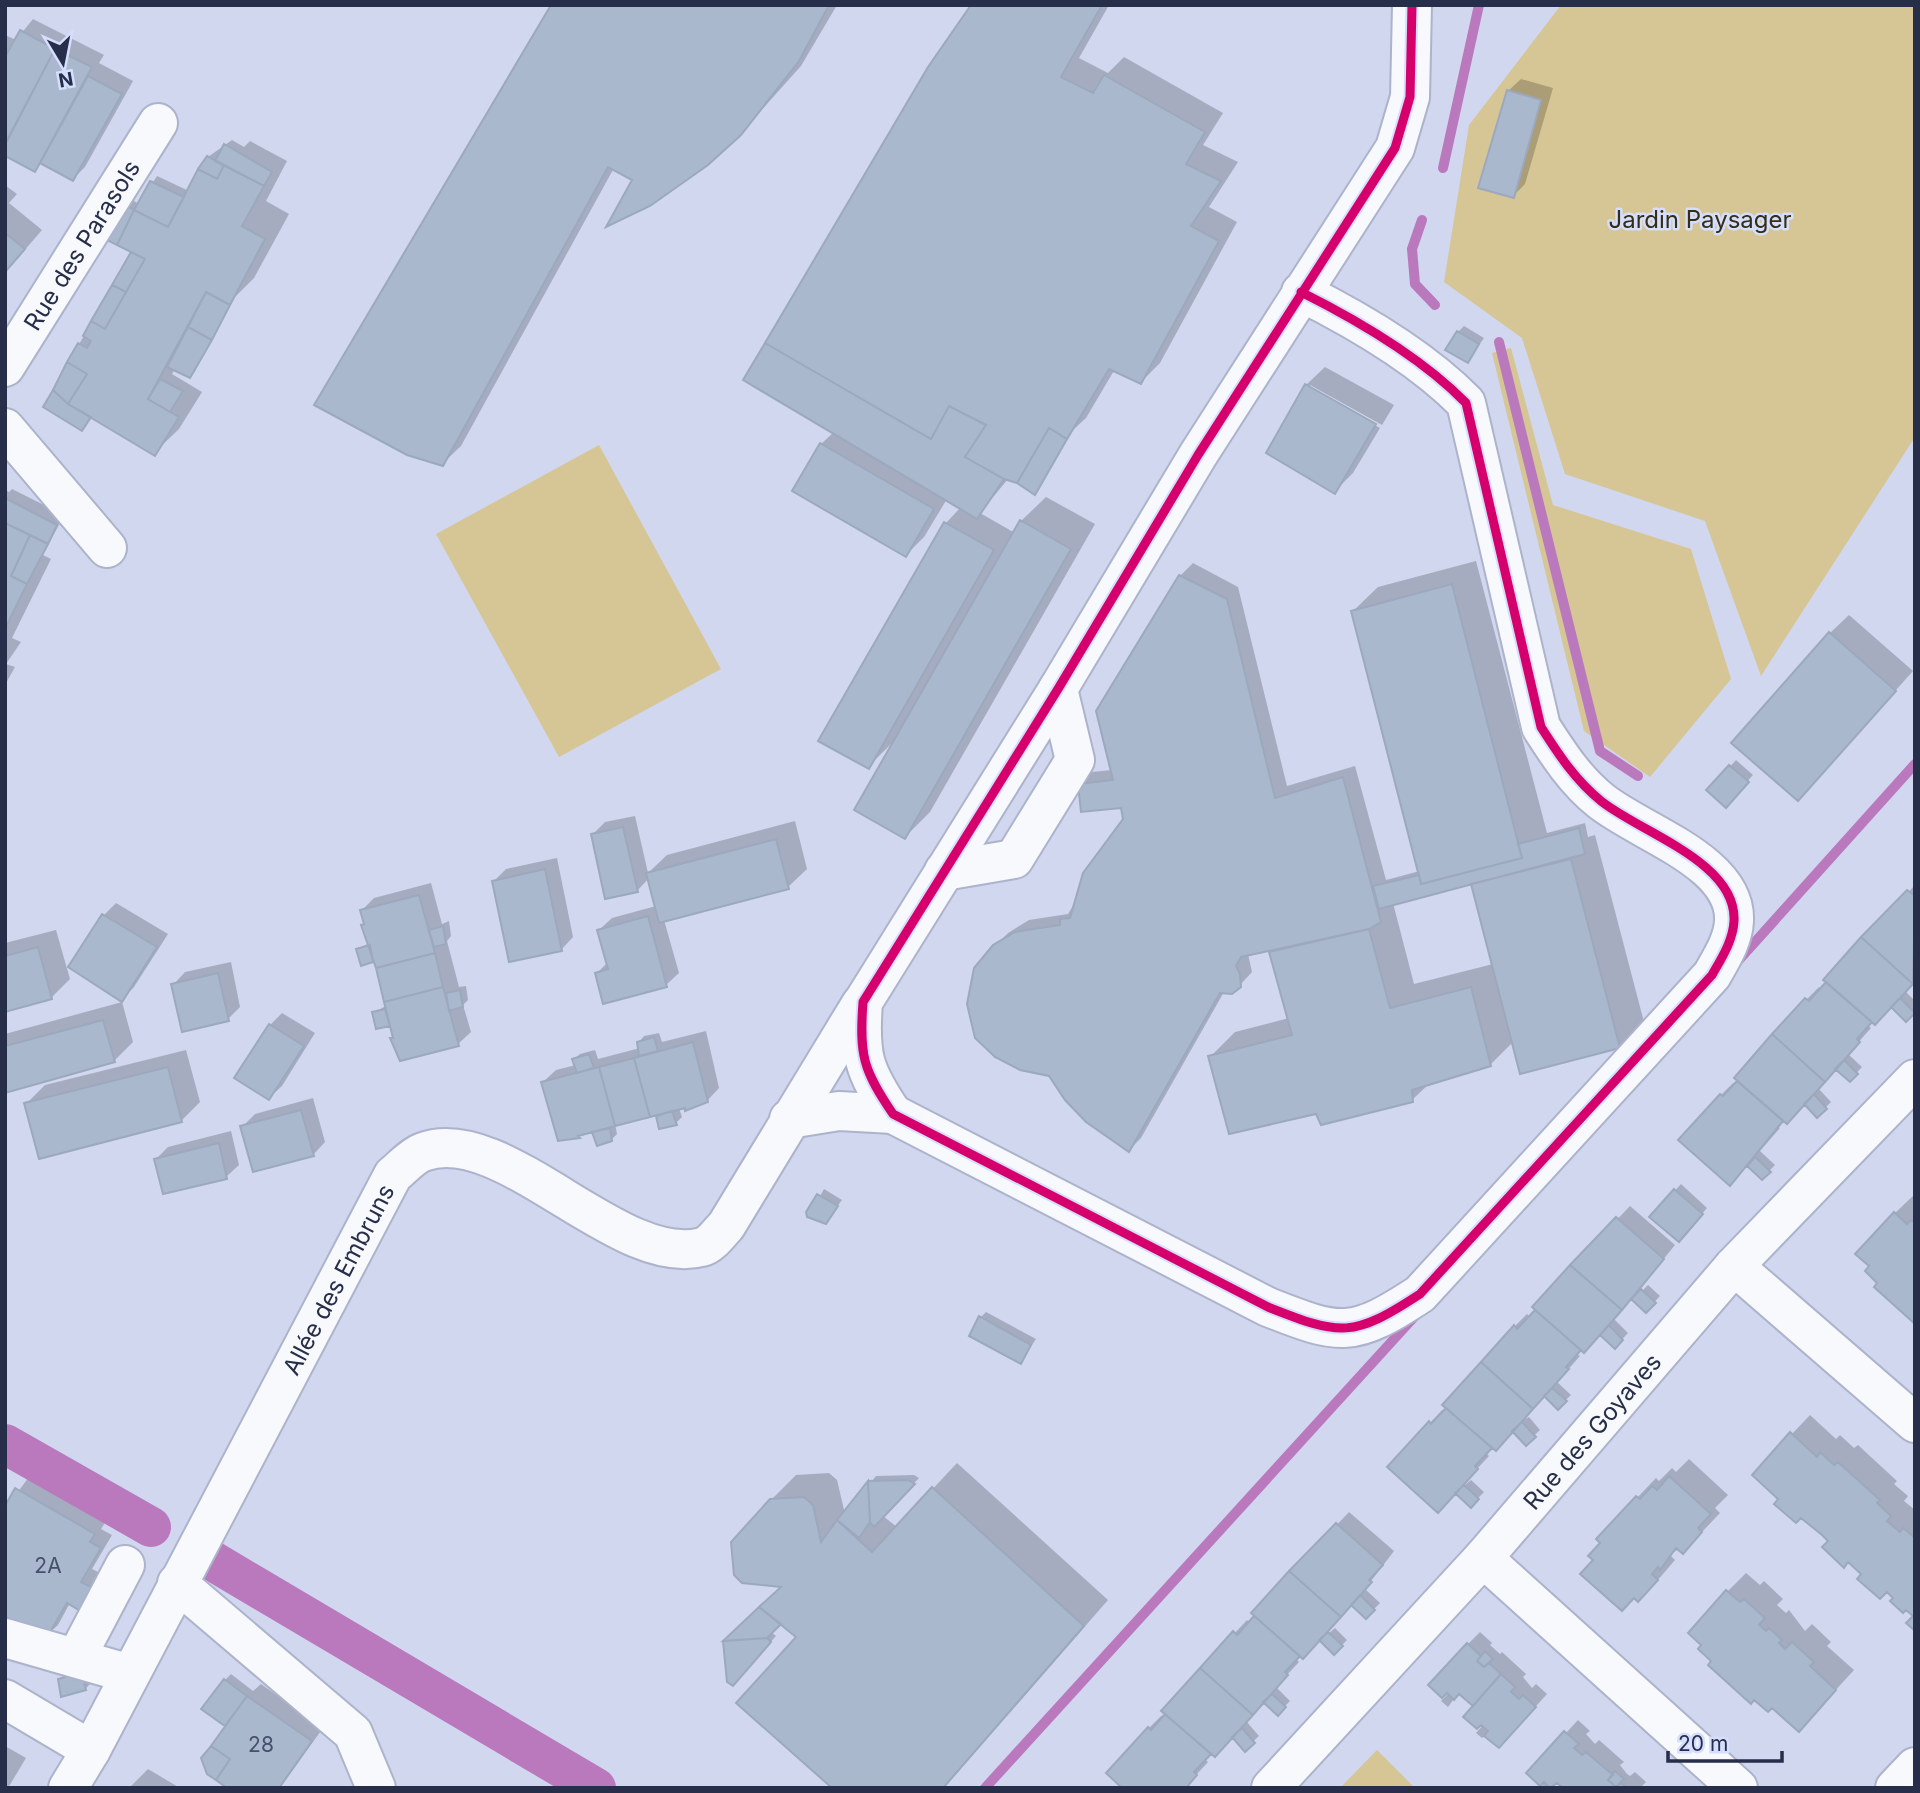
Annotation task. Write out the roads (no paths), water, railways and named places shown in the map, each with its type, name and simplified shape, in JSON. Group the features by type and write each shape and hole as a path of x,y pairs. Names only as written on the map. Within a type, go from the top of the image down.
{"street":[{"name":"Allée des Embruns","path":"68,1788 91,1750 393,1175 421,1152 453,1146 496,1161 617,1228 670,1250 705,1247 726,1226 789,1119 1058,689 1198,455 1395,148 1410,97 1412,5"},
{"name":"Rue des Parasols","path":"5,367 158,123"},
{"path":"789,1119 839,1111 893,1114 1268,1307 1313,1324 1339,1330 1359,1327 1377,1321 1420,1294 1712,975 1730,940 1734,922 1733,904 1714,872 1602,802 1567,769 1541,727 1466,403 1441,377 1329,306 1301,292"},
{"path":"5,428 107,548"},
{"path":"944,871 1014,859 1075,760 1058,689"},
{"path":"863,1002 860,1041 863,1056 874,1087 893,1114"},
{"name":"Rue des Goyaves","path":"1271,1788 1483,1558 1734,1266 1915,1079"},
{"path":"1734,1266 1915,1423"},
{"path":"1483,1558 1738,1788"},
{"path":"76,1658 125,1565"},
{"path":"177,1583 352,1734 376,1788"},
{"path":"5,1638 130,1674"},
{"path":"5,1699 91,1750"},
{"path":"1895,1788 1915,1767"}],"waterway":[{"path":"1443,168 1479,5"},
{"path":"1422,220 1412,249 1415,284 1435,305"},
{"path":"1499,342 1600,751 1638,776"},
{"path":"1737,962 1915,764"},
{"path":"985,1788 1415,1316"},
{"path":"5,1444 151,1527"},
{"path":"211,1560 596,1788"}],"park label":[{"name":"Jardin Paysager","path":"1700,219"}]}
